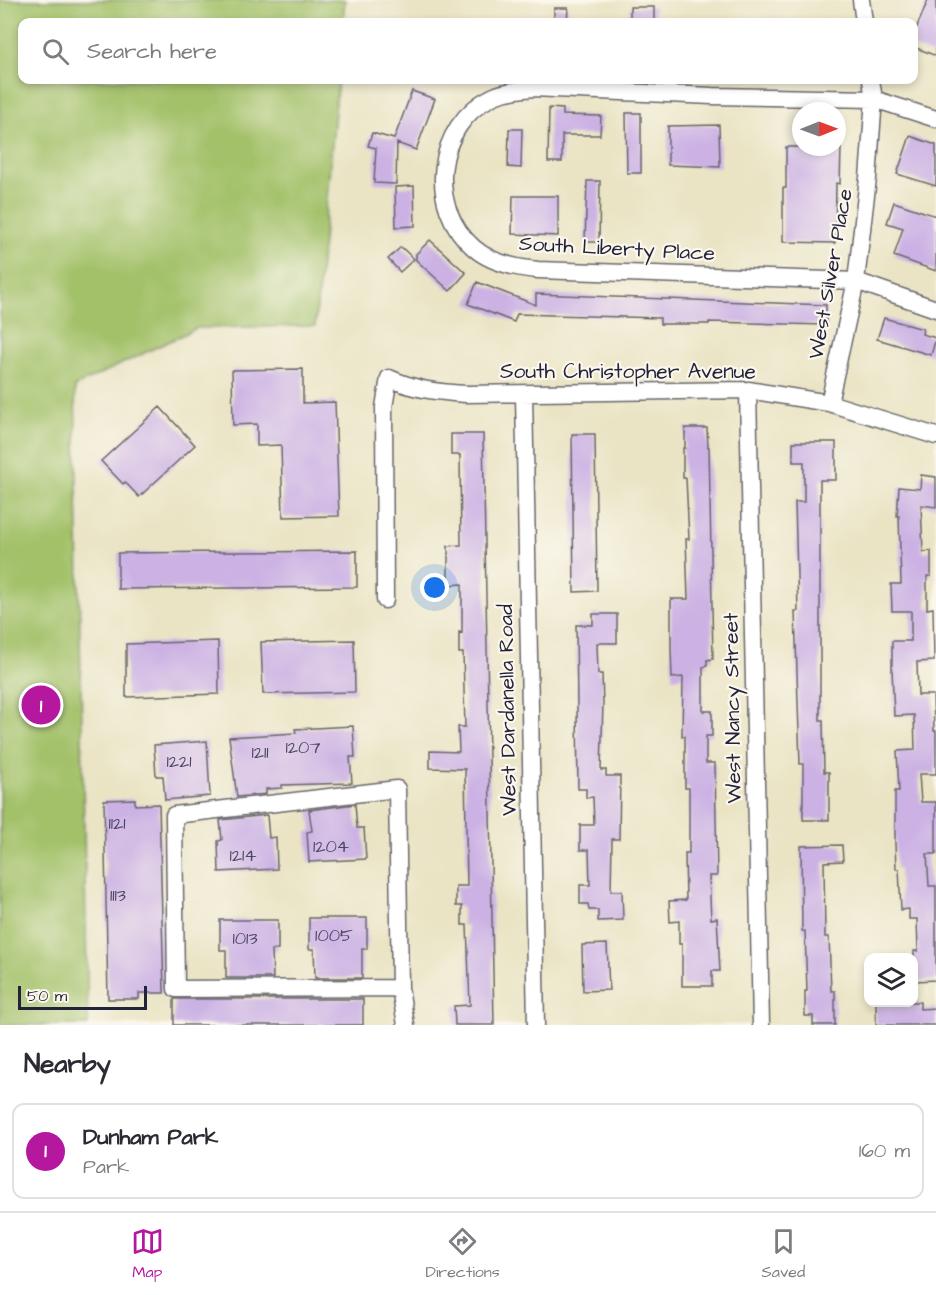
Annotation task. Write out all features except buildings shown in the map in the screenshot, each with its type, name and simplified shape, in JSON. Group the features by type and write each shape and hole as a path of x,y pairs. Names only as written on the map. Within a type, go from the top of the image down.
{"street":[{"path":"861,0 863,18"},
{"name":"West Silver Place","path":"829,403 856,281 868,178 874,99 872,84"},
{"name":"South Liberty Place","path":"936,120 874,99 712,96 532,88 492,96 464,119 446,150 442,171 448,210 456,227 474,249 500,263 538,270 856,281 936,309"},
{"name":"South Christopher Avenue","path":"385,600 384,407 389,378 408,387 430,392 466,394 748,390 829,403 936,436"},
{"name":"West Nancy Street","path":"748,390 761,1025"},
{"name":"West Dardanella Road","path":"524,394 536,1025"},
{"path":"400,988 176,989 174,815 397,789 400,988 406,1025"}],"green space":[{"path":"0,0 345,0 343,18 18,18 18,84 338,84 315,326 197,328 75,386 88,1025 0,1025"}],"place":[{"name":"Dunham Park","path":"41,705"}]}
